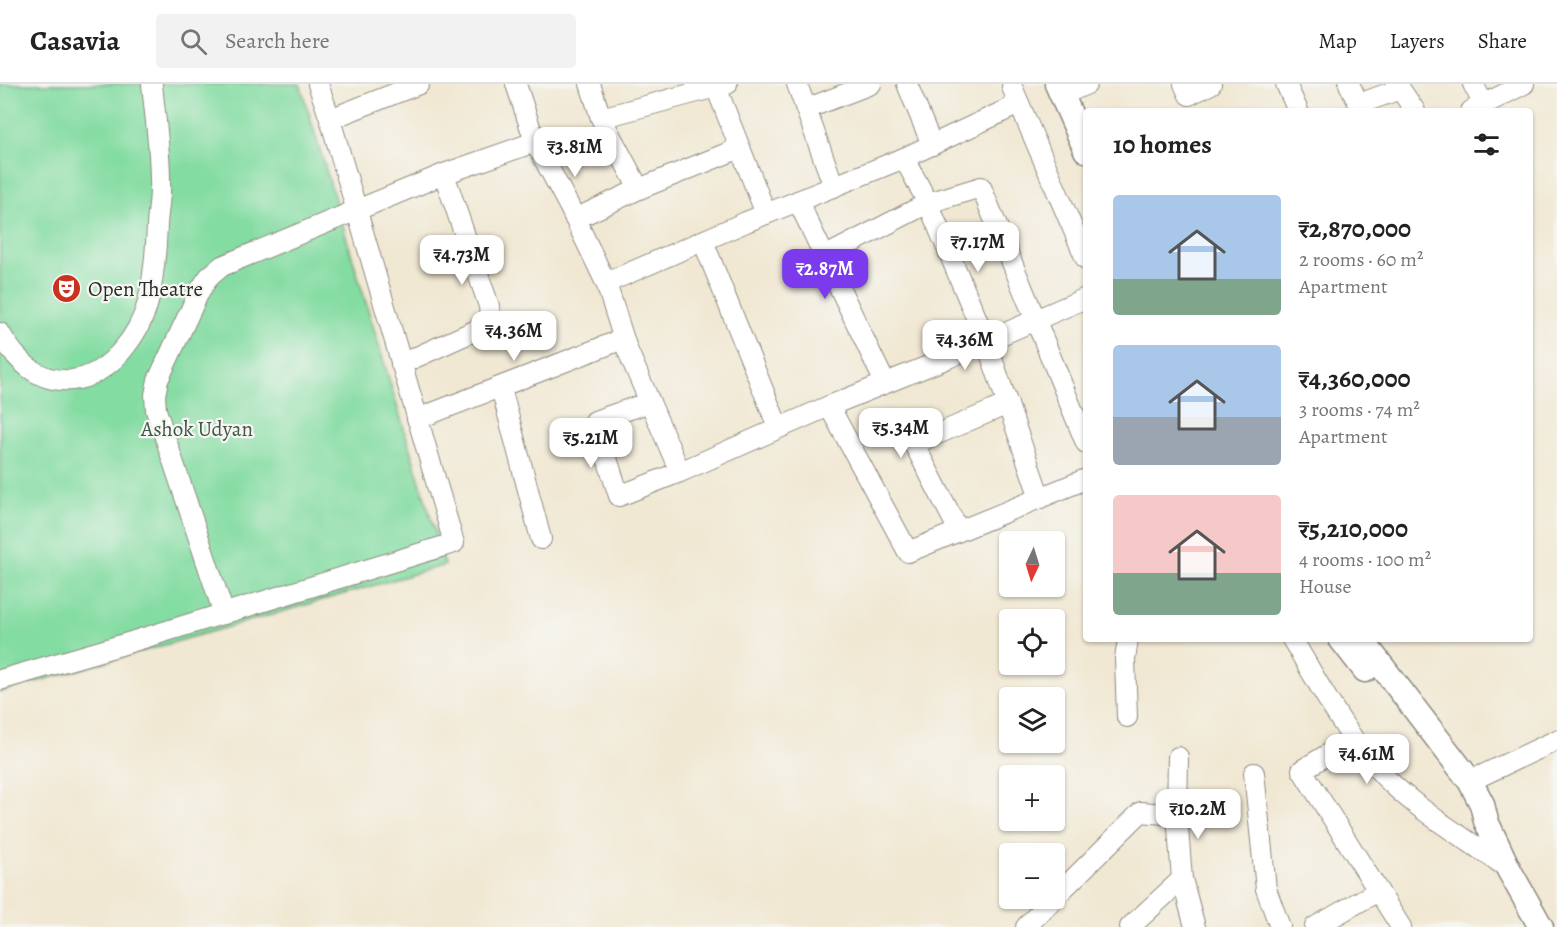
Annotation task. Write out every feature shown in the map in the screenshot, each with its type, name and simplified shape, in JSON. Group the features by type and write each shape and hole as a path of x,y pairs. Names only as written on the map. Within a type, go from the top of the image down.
{"main road":[{"path":"1071,87 1084,108"},
{"path":"1071,87 1083,137"},
{"path":"1343,642 1473,811 1486,821"},
{"path":"1362,642 1470,782 1482,804 1486,821 1509,870 1541,927"}],"street":[{"path":"0,333 13,355 27,367 41,375 64,380 90,376 109,363 132,336 147,305 154,270 160,180 152,84"},
{"path":"0,680 454,543 318,84"},
{"path":"330,119 419,84"},
{"path":"516,84 535,142 606,283 623,339 680,472"},
{"path":"590,84 601,118 639,189"},
{"path":"797,84 834,187"},
{"path":"806,109 871,84"},
{"path":"907,84 932,145"},
{"path":"1190,97 1211,84"},
{"path":"1286,84 1297,108"},
{"path":"1349,84 1359,104 1399,86 1413,108"},
{"path":"1473,84 1478,108 1524,84"},
{"path":"601,118 721,86 740,148 766,214"},
{"path":"606,283 932,145 1015,90 1083,252"},
{"path":"224,614 156,410 155,395 158,380 200,290 209,276 222,266 355,210 444,174 535,142"},
{"path":"575,219 639,189 740,148"},
{"path":"904,158 928,202 986,341 1040,498"},
{"path":"401,364 483,327 490,319 489,306 444,174"},
{"path":"824,257 928,202 981,187 1083,436"},
{"path":"798,201 885,383"},
{"path":"703,241 778,427"},
{"path":"650,402 595,421 619,496 1083,299"},
{"path":"417,419 623,339"},
{"path":"501,388 542,539"},
{"path":"959,531 914,444 1008,404"},
{"path":"828,406 908,552 1083,481"},
{"path":"1127,717 1125,659 1128,642"},
{"path":"1294,642 1353,739 1384,777 1425,810 1509,870"},
{"path":"1353,739 1302,770 1401,927"},
{"path":"1470,782 1557,740"},
{"path":"1178,757 1177,815 1182,879 1196,927"},
{"path":"1254,772 1266,889 1280,927"},
{"path":"1065,887 1141,812 1177,815"},
{"path":"1130,927 1182,879"},
{"path":"1315,927 1378,891"},
{"path":"1026,927 1043,909"}],"green space":[{"name":"Ashok Udyan","path":"0,84 300,84 445,565 0,692"}],"place":[{"name":"Open Theatre","path":"67,289"}]}
